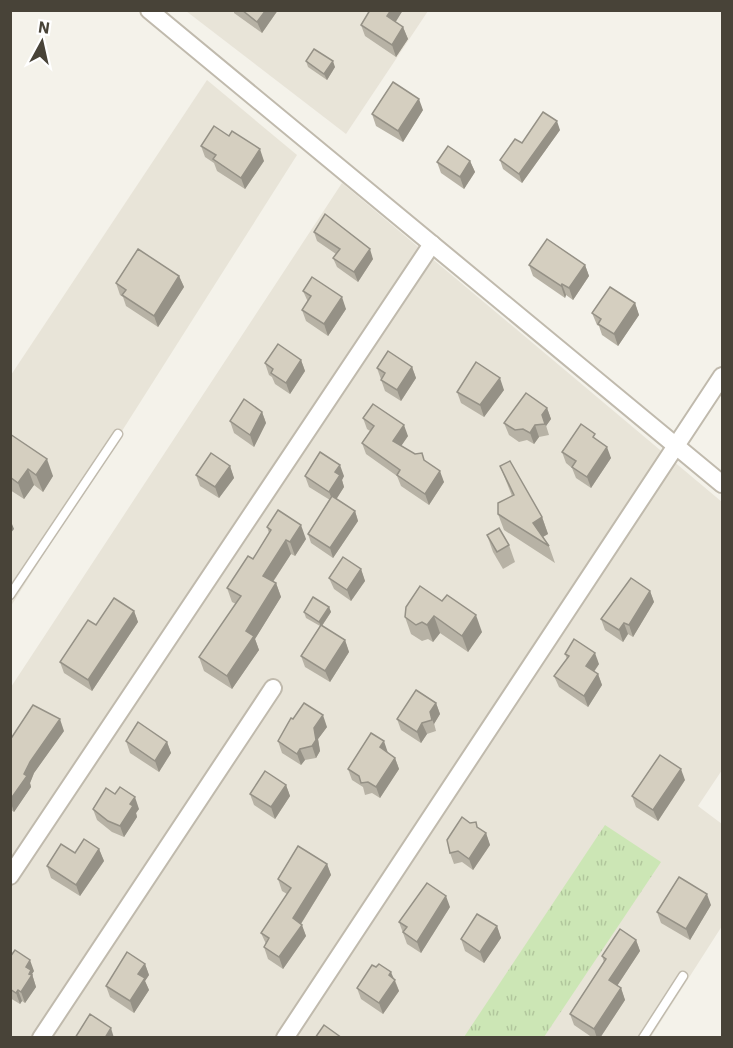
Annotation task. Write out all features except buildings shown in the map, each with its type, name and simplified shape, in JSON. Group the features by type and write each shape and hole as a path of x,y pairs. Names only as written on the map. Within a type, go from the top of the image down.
{"street":[{"path":"149,10 723,484"},
{"path":"10,876 432,244"},
{"path":"285,1038 723,376"},
{"path":"41,1038 273,688"}],"lane":[{"path":"10,595 118,434"},
{"path":"643,1038 683,976"}],"shaded area":[{"path":"186,11 428,11 346,134"},
{"path":"207,80 297,155 11,606 11,375"},
{"path":"342,183 722,502 722,770 698,806 722,824 722,926 651,1037 11,1038 11,687"}],"green space":[{"path":"605,825 661,862 544,1037 464,1037"}]}
